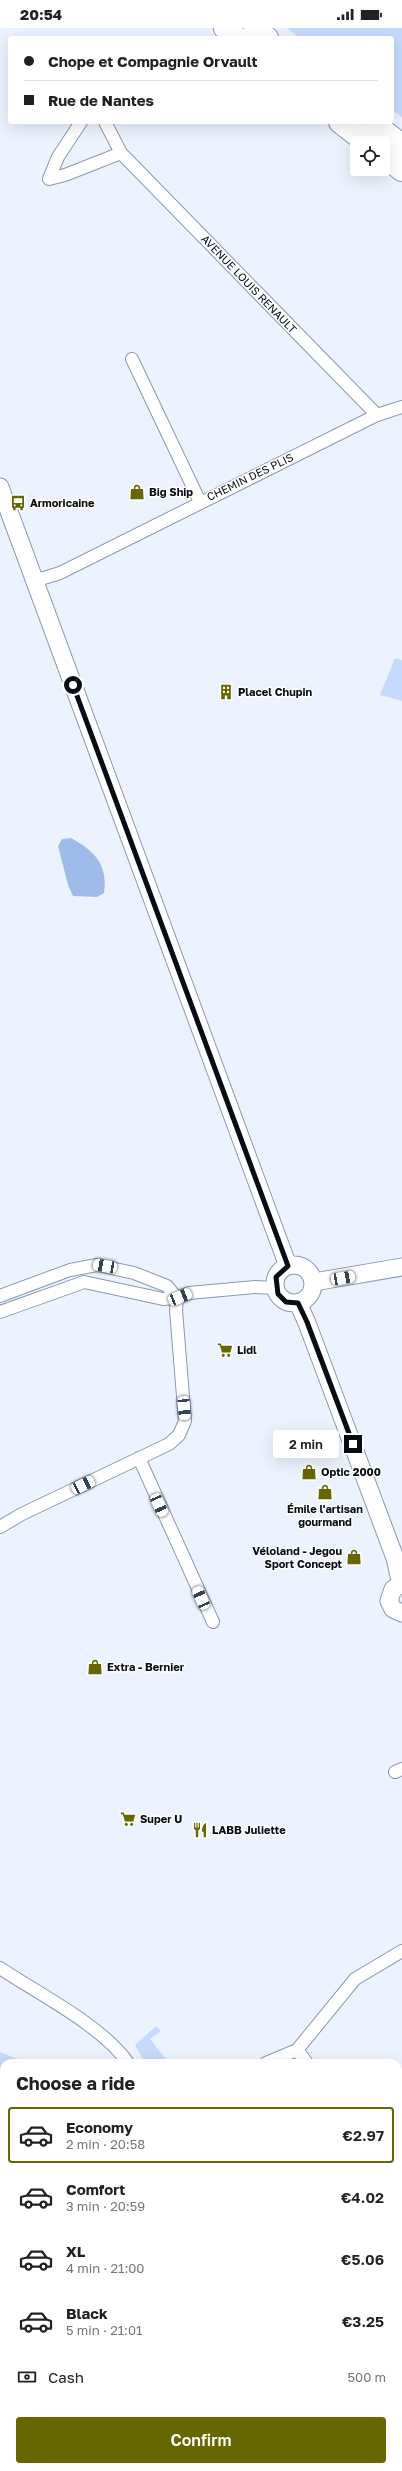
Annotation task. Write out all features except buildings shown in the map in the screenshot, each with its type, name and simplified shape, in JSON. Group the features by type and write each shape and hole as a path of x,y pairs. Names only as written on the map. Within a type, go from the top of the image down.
{"highway":[{"path":"225,28 235,36"},
{"path":"255,28 265,36"},
{"path":"343,124 358,136"},
{"path":"374,124 402,146"},
{"path":"390,161 402,170"}],"main road":[{"path":"0,487 288,1266"},
{"path":"288,1266 304,1268 309,1271 314,1282 314,1288 308,1298 298,1303 292,1303 281,1298 276,1288 276,1277 288,1266"},
{"path":"314,1282 402,1267"},
{"path":"298,1303 307,1322 396,1558 401,1585 393,1589 390,1601 393,1609 402,1613"}],"street":[{"path":"80,124 58,157 49,179 65,175 121,153"},
{"name":"AVENUE LOUIS RENAULT","path":"106,124 121,153 377,415"},
{"path":"132,359 200,502"},
{"name":"CHEMIN DES PLIS","path":"34,581 60,573 377,415 402,407"},
{"path":"0,1296 70,1270 97,1264 125,1270 167,1286 178,1298"},
{"path":"120,1290 111,1278 113,1272 125,1270"},
{"path":"120,1290 132,1284 125,1270"},
{"path":"0,1312 84,1282 163,1299 178,1298 189,1294 255,1287 276,1288"},
{"path":"0,1527 22,1514 169,1444 179,1435 185,1421 176,1310 178,1298"},
{"path":"139,1458 213,1622"},
{"path":"276,2059 297,2050 355,1979 402,1951"},
{"path":"0,1968 97,2033 124,2059"},
{"path":"297,2050 303,2059"}],"shaded area":[{"path":"287,28 402,28 402,117 394,111 394,36 297,36"},
{"path":"395,658 402,660 402,701 380,695"},
{"path":"71,838 87,848 102,867 105,883 104,893 97,897 73,896 68,885 58,846 62,839"},
{"path":"156,2026 161,2031 150,2039 166,2059 143,2059 135,2045"},
{"path":"0,2052 18,2059 0,2059"}],"place":[{"name":"Big Ship","path":"137,492"},
{"name":"Armoricaine","path":"18,503"},
{"name":"Placel Chupin","path":"226,692"},
{"name":"Lidl","path":"225,1350"},
{"name":"Optic 2000","path":"309,1472"},
{"name":"Émile l'artisan gourmand","path":"325,1492"},
{"name":"Véloland - Jegou Sport Concept","path":"354,1557"},
{"name":"Extra - Bernier","path":"95,1667"},
{"name":"Super U","path":"128,1819"},
{"name":"LABB Juliette","path":"200,1830"}],"route":[{"path":"73,685 288,1266 283,1268 276,1277 275,1282 278,1294 286,1302 298,1303 307,1322 353,1444"}]}
